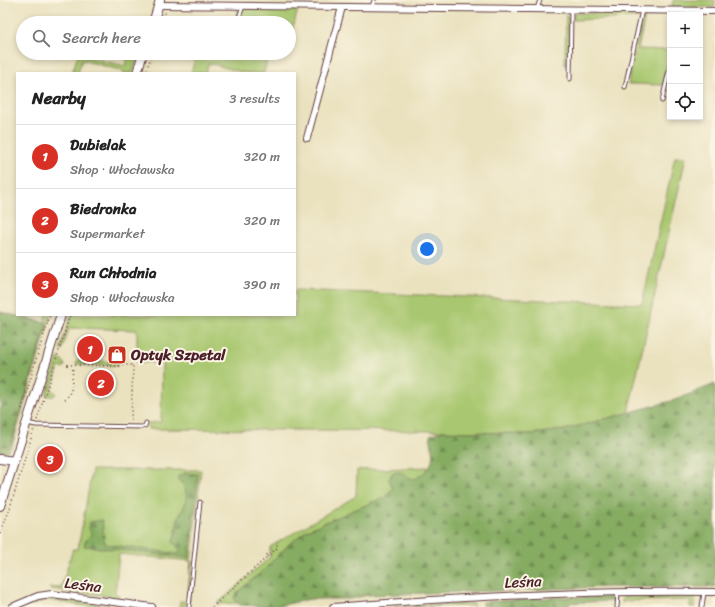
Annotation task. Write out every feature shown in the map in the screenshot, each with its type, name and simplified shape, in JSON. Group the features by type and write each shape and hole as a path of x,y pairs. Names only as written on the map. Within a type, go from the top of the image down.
{"main road":[{"path":"155,16 159,3"},
{"path":"137,72 141,60"},
{"path":"0,506 61,316"},
{"path":"0,459 14,461"}],"street":[{"path":"159,3 243,6 642,10 669,12"},
{"path":"307,138 342,7"},
{"path":"699,12 715,11"},
{"name":"Leśna","path":"333,607 442,599 558,593 715,592"},
{"name":"Leśna","path":"12,607 38,596 52,594 152,607"}],"lane":[{"path":"372,7 374,0"},
{"path":"537,10 540,0"},
{"path":"239,16 243,6"},
{"path":"570,79 571,10"},
{"path":"625,87 642,10"},
{"path":"662,100 667,79"},
{"path":"26,423 36,425 142,427 145,426 146,422"},
{"path":"189,607 200,502"},
{"path":"617,607 618,592"},
{"path":"702,607 704,592"}],"path":[{"path":"146,72 150,60"},
{"path":"21,413 50,316"},
{"path":"68,365 133,365 130,420"},
{"path":"65,400 71,392 73,367"},
{"path":"212,607 277,548 277,543"},
{"path":"225,590 228,593"}],"green space":[{"path":"673,0 715,0 715,7 672,7"},
{"path":"238,9 298,9 296,16 236,16"},
{"path":"574,13 640,13 638,18 573,20"},
{"path":"566,15 569,16 569,65 565,65"},
{"path":"642,16 645,17 638,49 667,50 667,68 663,85 628,84"},
{"path":"76,60 82,60 78,72 72,72"},
{"path":"82,60 99,60 125,66 127,60 137,60 133,72 123,72"},
{"path":"195,60 267,60 264,72 241,72 209,63 205,72 191,72"},
{"path":"675,157 686,157 628,413 564,430 531,434 443,431 148,429 148,423 161,422 162,363 137,362 137,330 69,328 62,350 60,349 71,316 296,316 296,290 642,304"},
{"path":"0,312 47,323 11,444 3,451 0,451"},
{"path":"46,316 51,316 12,446 0,456 0,451 2,452 11,444 47,323 44,322"},
{"path":"58,358 63,361 65,366 63,368 59,367 51,390 56,393 55,395 46,395"},
{"path":"77,360 118,362 117,366 76,364"},
{"path":"715,384 715,587 611,587 368,595 350,599 310,599 273,607 241,605 237,603 234,598 240,590 264,570 287,546 307,530 385,497 393,488 389,479 392,473 400,472 415,479 427,470 433,456 430,435 443,431 531,434 564,430 675,400"},
{"path":"429,467 427,472 415,480 408,478 405,474 389,479 393,488 385,497 307,530 287,546 264,570 240,590 234,598 237,603 217,604 270,557 270,547 356,496 357,470"},
{"path":"92,470 201,470 191,560 192,561 189,602 185,606 179,607 180,601 187,602 191,561 119,554 115,594 119,595 118,598 50,589 50,587 61,588 73,549 78,549"},
{"path":"185,473 198,474 189,558 84,546 91,534 89,528 90,522 102,520 105,544 179,554 180,550 173,542 178,519 185,505 186,497 184,486 178,480 178,476"},
{"path":"695,596 695,607 690,607 690,600 626,601 622,603 622,597"},
{"path":"562,597 614,597 614,603 611,601 569,603 569,607 483,607 483,602"},
{"path":"58,598 115,607 93,607 47,600 24,607 25,605 38,599"},
{"path":"473,603 474,606 394,607"}],"place":[{"name":"Dubielak","path":"90,349"},
{"name":"Optyk Szpetal","path":"117,355"},
{"name":"Biedronka","path":"101,383"},
{"name":"Run Chłodnia","path":"50,459"}]}
